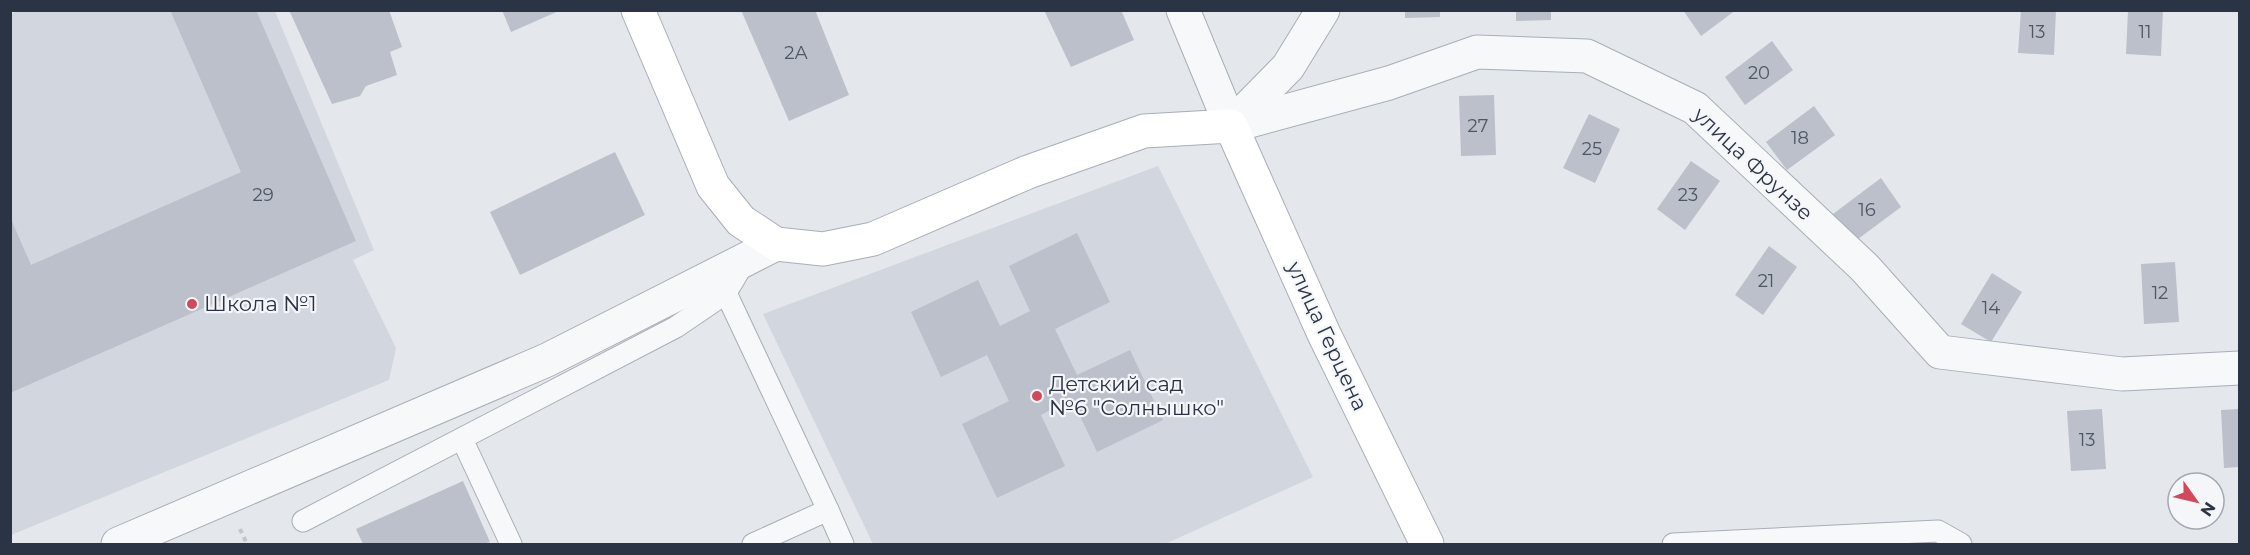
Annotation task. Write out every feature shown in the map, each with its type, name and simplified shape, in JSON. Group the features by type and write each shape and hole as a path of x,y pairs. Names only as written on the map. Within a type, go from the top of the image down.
{"street":[{"path":"638,10 713,186 741,221 776,244 823,249 873,239 1028,172 1144,131 1231,126 1288,67 1323,10"},
{"path":"1183,10 1231,126"},
{"name":"улица Фрунзе","path":"1231,126 1389,83 1477,52 1587,56 1695,108 1865,268 1940,352 2122,374 2240,368"},
{"name":"улица Герцена","path":"1231,126 1324,334 1427,544"},
{"path":"118,544 547,360 776,244"}],"lane":[{"path":"303,521 676,327 726,293 746,260"},
{"path":"726,293 843,544"},
{"path":"462,439 511,544"},
{"path":"753,544 828,510"},
{"path":"1673,544 1938,531 1960,544"}],"shaded area":[{"name":"Школа №1","path":"20,10 275,11 374,250 353,260 396,348 389,380 11,535 11,14"},
{"name":"Детский сад №6 \"Солнышко\"","path":"1158,166 1313,477 1165,544 873,544 763,314"}],"building":[{"path":"170,10 256,10 356,241 10,393 10,217 31,265 241,172"},
{"path":"289,10 389,10 402,47 390,52 397,75 366,86 360,96 332,104"},
{"path":"502,10 561,10 511,32"},
{"path":"741,10 815,10 849,95 789,121"},
{"path":"1044,10 1121,10 1134,40 1071,67"},
{"path":"1405,10 1440,10 1440,17 1405,18"},
{"path":"1516,10 1551,10 1551,20 1516,21"},
{"path":"1683,10 1736,10 1701,36"},
{"path":"2021,10 2056,10 2054,55 2018,53"},
{"path":"2128,10 2163,10 2161,56 2126,54"},
{"path":"1772,41 1793,70 1745,105 1725,77"},
{"path":"1494,95 1496,155 1461,156 1459,96"},
{"path":"1814,106 1835,135 1787,170 1766,142"},
{"path":"1589,114 1620,129 1595,183 1563,168"},
{"path":"615,152 645,215 520,275 490,212"},
{"path":"1691,161 1720,181 1685,230 1657,209"},
{"path":"1881,178 1901,207 1854,242 1833,214"},
{"path":"1077,233 1110,302 1055,329 1077,375 1130,350 1163,420 1097,452 1072,399 1041,415 1065,466 997,498 962,424 1009,401 987,355 941,377 911,312 978,280 1000,326 1030,311 1009,266"},
{"path":"1769,246 1797,267 1763,315 1735,295"},
{"path":"2175,262 2179,322 2144,324 2141,264"},
{"path":"1992,273 2022,292 1991,342 1961,324"},
{"path":"2102,409 2106,469 2071,471 2067,411"},
{"path":"2240,409 2240,467 2224,468 2221,410"},
{"path":"463,481 490,542 483,544 363,544 356,529"}],"place":[{"name":"Школа №1","path":"192,304"},
{"name":"Детский сад №6 \"Солнышко\"","path":"1037,396"}]}
